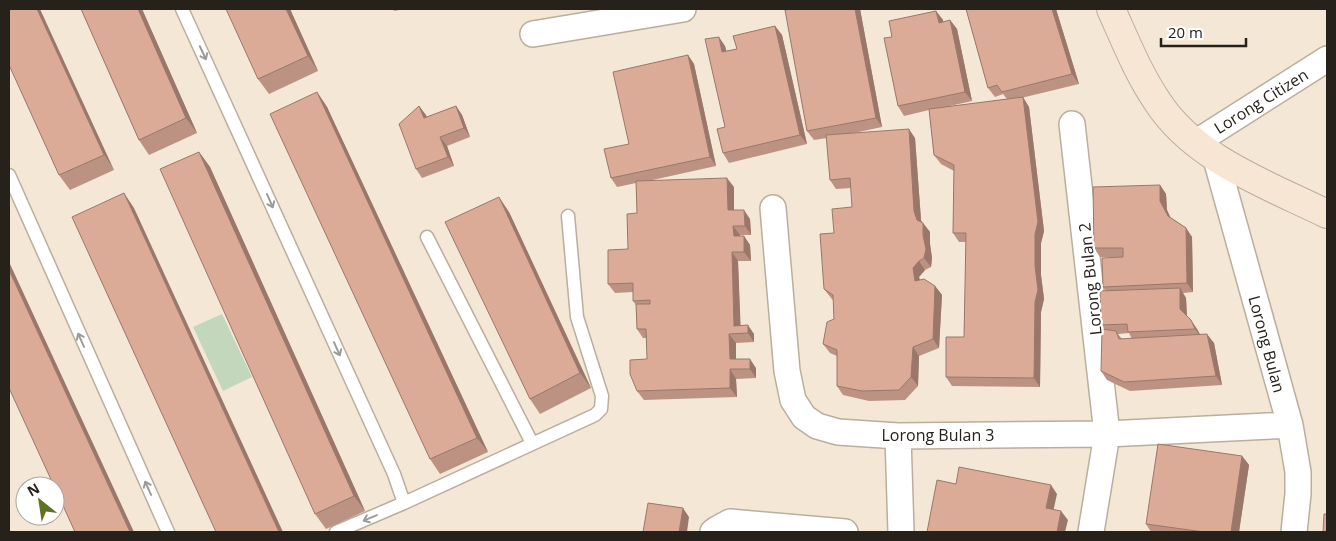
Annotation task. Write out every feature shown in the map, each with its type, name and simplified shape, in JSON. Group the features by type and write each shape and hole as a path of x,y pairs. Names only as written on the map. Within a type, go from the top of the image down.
{"main road":[{"path":"1111,9 1143,79 1172,121 1216,159 1327,214"}],"street":[{"path":"533,34 683,9"},
{"name":"Lorong Citizen","path":"1195,142 1327,59"},
{"name":"Lorong Bulan 2","path":"1072,124 1107,434 1091,532"},
{"name":"Lorong Bulan","path":"1216,159 1290,425 1298,472 1294,532"},
{"name":"Lorong Bulan 3","path":"773,208 786,371 793,400 804,417 817,426 838,432 898,436 1107,434 1290,425"},
{"path":"898,436 901,532"},
{"path":"713,532 716,528 730,522 845,532"}],"lane":[{"path":"182,9 394,474 404,503"},
{"path":"9,175 168,532"},
{"path":"336,532 404,503 595,415 601,409 602,396 577,317 568,216"},
{"path":"426,236 532,443"}],"green space":[{"path":"222,314 252,377 223,391 193,327"}],"building":[{"path":"9,9 37,9 104,155 59,175 9,65"},
{"path":"81,9 138,9 186,118 139,140"},
{"path":"226,9 286,9 308,56 258,79"},
{"path":"855,9 876,118 807,131 785,10"},
{"path":"966,9 1052,9 1072,74 1002,92 997,85 988,88"},
{"path":"936,11 939,23 950,20 965,92 898,106 884,38 892,37 889,21"},
{"path":"775,26 800,135 723,153 717,129 725,127 705,39 719,37 722,52 737,49 733,36"},
{"path":"688,55 710,157 611,178 604,149 629,144 613,72"},
{"path":"317,92 477,438 430,459 270,114"},
{"path":"1023,97 1038,222 1035,234 1035,266 1038,290 1035,302 1034,378 946,377 946,337 964,337 966,233 953,233 954,165 934,155 929,109"},
{"path":"419,106 424,118 456,106 464,128 440,137 448,157 416,169 399,124"},
{"path":"909,129 914,211 917,220 923,223 926,249 924,258 913,268 915,281 924,279 935,286 933,339 913,347 911,377 899,390 862,391 837,386 837,350 823,344 827,322 834,319 833,295 824,289 820,234 834,233 832,209 852,207 850,178 830,180 826,135"},
{"path":"199,152 354,496 315,514 160,169"},
{"path":"727,178 728,210 744,210 745,226 733,226 734,236 744,236 744,252 732,252 734,326 748,325 748,333 729,334 730,359 750,359 750,369 730,369 730,388 637,391 630,374 630,360 647,359 646,329 637,329 636,304 650,304 650,300 633,301 633,283 608,284 608,250 628,249 627,214 637,213 636,181"},
{"path":"1160,185 1160,201 1168,216 1186,228 1187,283 1103,287 1102,258 1123,257 1123,248 1094,248 1093,187"},
{"path":"124,193 279,532 216,532 72,217"},
{"path":"499,197 580,373 530,399 445,222"},
{"path":"9,270 130,532 75,532 65,510 65,476 49,476 9,388"},
{"path":"1180,288 1180,309 1191,320 1195,329 1128,332 1127,324 1101,325 1100,291"},
{"path":"1102,329 1116,331 1119,339 1207,334 1216,376 1124,382 1101,371"},
{"path":"1158,444 1242,456 1231,532 1204,532 1146,524"},
{"path":"959,467 1051,485 1046,508 1061,511 1057,532 927,532 937,480 956,484"},
{"path":"648,503 683,508 679,532 643,532"},
{"path":"1324,514 1327,514 1327,532 1323,532"}]}
